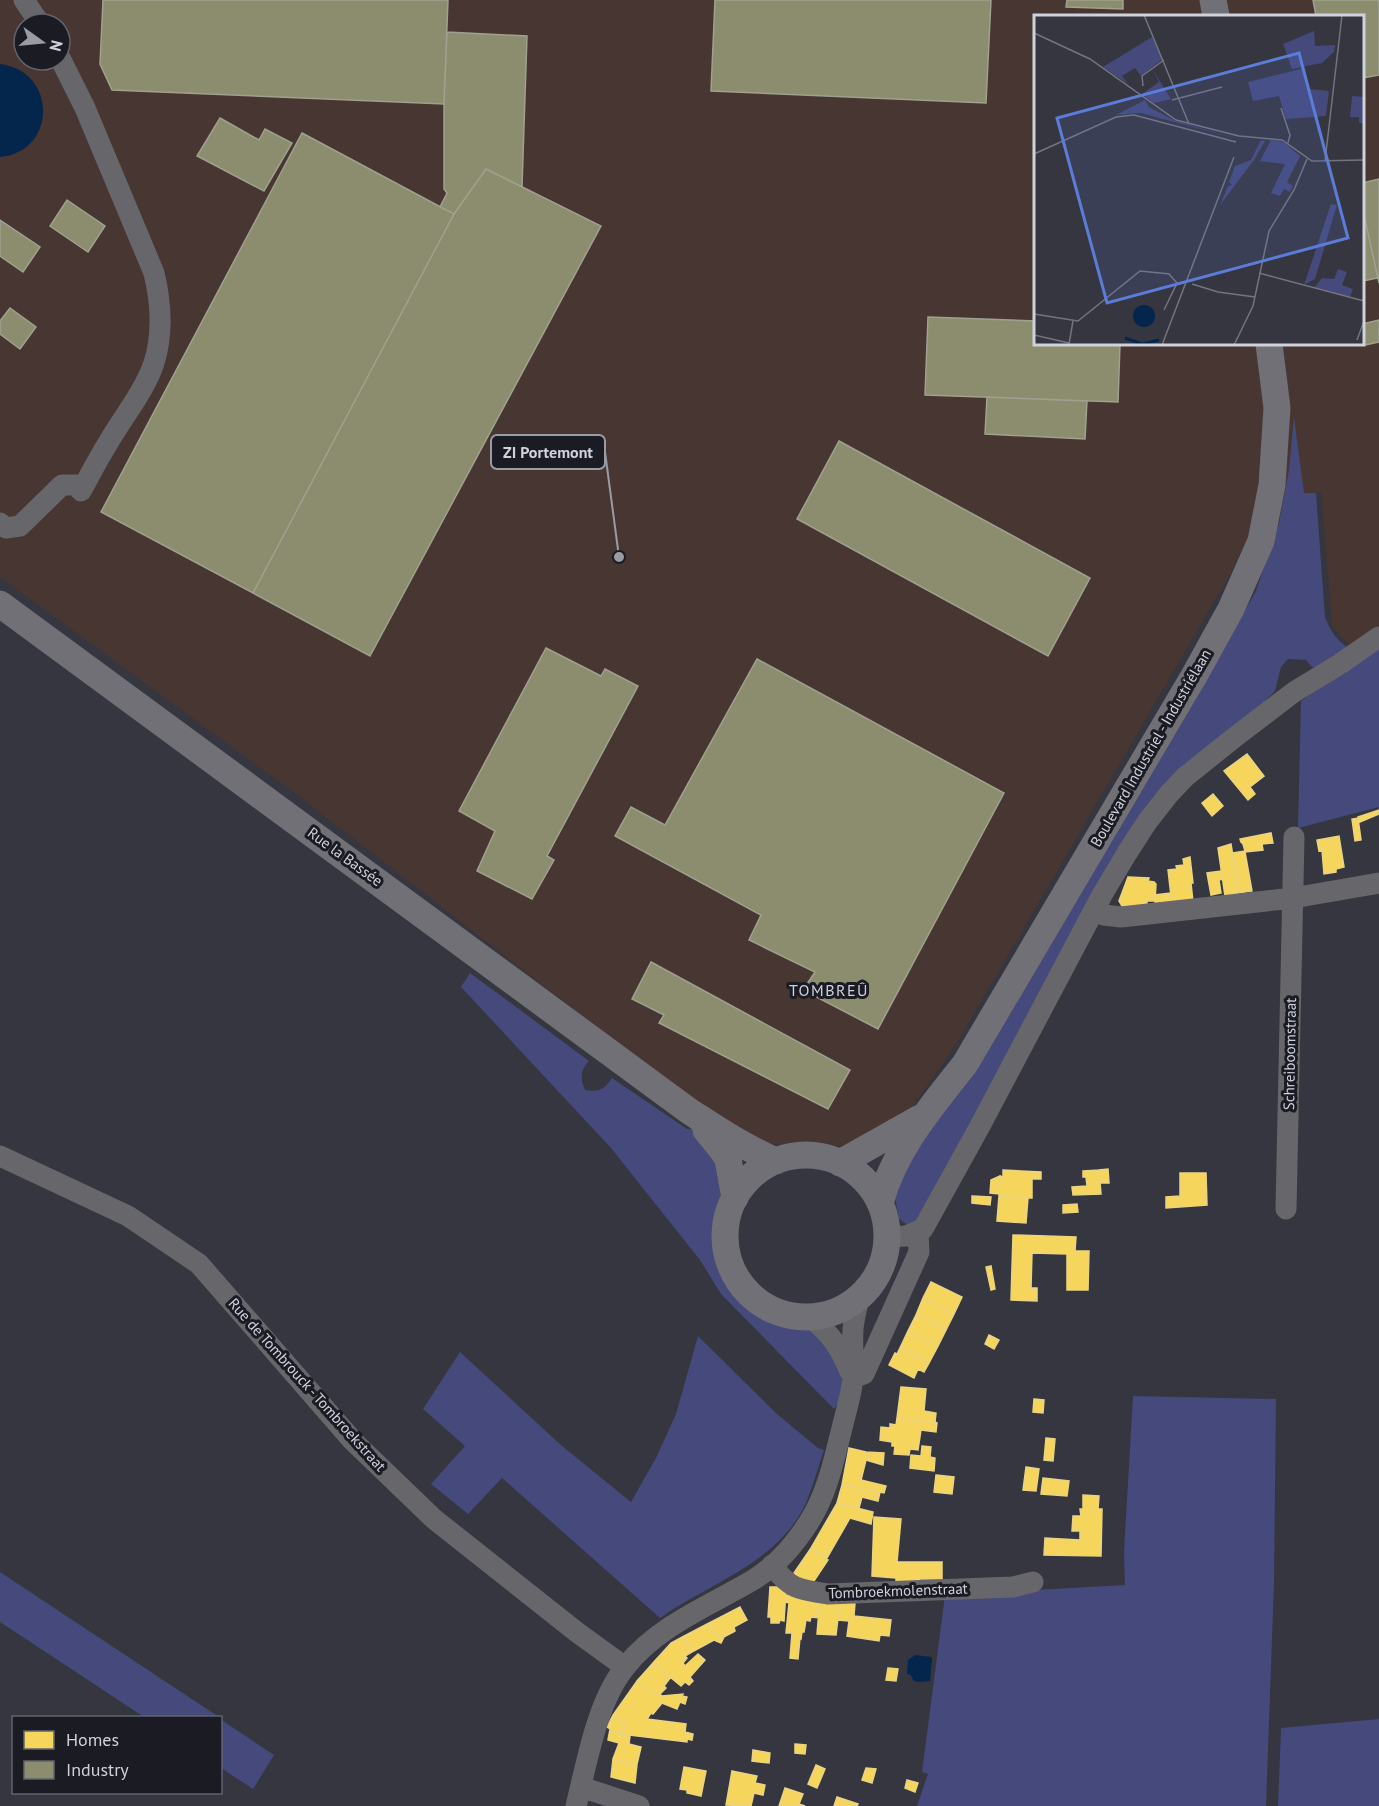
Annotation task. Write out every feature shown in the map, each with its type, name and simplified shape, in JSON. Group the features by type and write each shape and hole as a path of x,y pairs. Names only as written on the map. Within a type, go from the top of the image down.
{"main road":[{"path":"1213,0 1216,15"},
{"name":"Boulevard Industriel - Industriélaan","path":"880,1203 893,1165 923,1116 965,1065 1231,609 1261,542 1272,485 1277,408 1269,345"},
{"name":"Rue la Bassée","path":"0,604 689,1111 759,1154 776,1161"},
{"name":"Rue la Bassée","path":"689,1111 728,1159 735,1198"},
{"name":"Boulevard Industriel - Industriélaan","path":"840,1163 923,1116"},
{"path":"805,1155 840,1163 859,1175 870,1186 880,1203 886,1223 887,1237 881,1266 871,1284 859,1298 836,1311 809,1317 788,1315 774,1310 750,1294 737,1278 729,1258 726,1237 727,1218 735,1198 755,1174 776,1161 805,1155"}],"street":[{"path":"0,523 6,528 20,526 62,485 83,488 154,364 159,330 159,295 154,273 85,108 67,72"},
{"path":"887,1237 906,1236 924,1229 1094,911 1127,853 1169,794 1185,777 1275,705 1379,637"},
{"name":"Schreiboomstraat","path":"1287,1209 1294,837"},
{"path":"1094,911 1121,917 1293,898 1379,883"},
{"name":"Rue de Tombrouck - Tombroekstraat","path":"0,1156 128,1216 199,1264 353,1441 434,1519 578,1633 625,1666"},
{"path":"853,1378 864,1374 915,1262 919,1252 918,1232"},
{"path":"639,1806 578,1797 597,1724 608,1694 625,1666 644,1646 663,1631 754,1579 797,1540 816,1510 834,1461 853,1378 853,1326 859,1298"},
{"path":"809,1317 828,1333 840,1348 853,1378"},
{"name":"Tombroekmolenstraat","path":"772,1565 781,1578 792,1586 828,1594 1013,1587 1033,1582"}],"shaded area":[{"path":"0,0 1379,0 1379,630 1353,644 1344,640 1332,625 1321,492 1304,494 1294,537 1251,532 1228,578 955,1046 906,1116 863,1146 765,1144 734,1133 292,791 0,577"},
{"path":"0,64 12,68 12,72 21,72 32,81 41,95 43,111 40,127 32,141 19,152 0,157"},
{"path":"1294,417 1304,493 1316,493 1325,617 1336,636 1352,650 1323,670 1312,667 1306,660 1288,659 1281,667 1275,691 1173,780 916,1224 906,1224 899,1219 894,1193 900,1163 984,1058 1192,706 1256,591 1279,523 1289,470"},
{"path":"1379,645 1379,807 1298,828 1301,701"},
{"path":"470,973 589,1061 582,1075 585,1090 601,1089 612,1078 687,1129 693,1129 716,1150 721,1196 714,1234 715,1248 724,1276 731,1289 748,1305 764,1315 778,1321 810,1326 827,1338 843,1381 838,1404 834,1409 721,1294 700,1260 611,1148 461,987"},
{"path":"698,1336 777,1414 818,1448 824,1450 812,1489 802,1511 774,1546 738,1572 660,1618 502,1478 468,1514 431,1484 465,1446 423,1409 460,1352 562,1446 631,1502 656,1458 676,1414"},
{"path":"1133,1396 1276,1399 1274,1583 1266,1806 917,1806 928,1774 922,1772 945,1595 1125,1585 1124,1552"},
{"path":"0,1572 217,1716 142,1716 0,1622"},
{"path":"915,1655 931,1657 930,1681 917,1682 907,1674 908,1660"},
{"path":"1379,1719 1379,1806 1278,1806 1281,1728"},
{"path":"222,1720 274,1755 253,1789 222,1769"}],"building: Homes":[{"path":"1247,754 1264,776 1250,787 1255,794 1248,800 1224,771"},
{"path":"1213,794 1223,806 1212,816 1202,803"},
{"path":"1379,810 1379,814 1360,822 1358,817"},
{"path":"1358,818 1361,840 1355,841 1352,819"},
{"path":"1271,833 1273,843 1262,844 1263,850 1245,852 1252,891 1239,893 1232,853 1245,851 1240,839"},
{"path":"1339,836 1344,867 1336,869 1336,872 1324,874 1322,850 1319,851 1317,840"},
{"path":"1231,844 1239,893 1225,896 1218,848"},
{"path":"1190,857 1193,902 1172,905 1168,870 1184,865 1183,859"},
{"path":"1221,871 1223,879 1219,880 1221,893 1211,895 1207,873"},
{"path":"1128,877 1149,878 1148,881 1156,884 1155,901 1147,901 1147,908 1122,906 1119,901"},
{"path":"1170,893 1172,904 1155,906 1155,895"},
{"path":"1108,1169 1109,1183 1100,1183 1099,1170"},
{"path":"1003,1170 1041,1172 1041,1179 1032,1179 1032,1198 999,1196 1000,1176 1003,1177"},
{"path":"1099,1170 1101,1194 1073,1195 1072,1187 1087,1186 1083,1171"},
{"path":"1180,1173 1206,1173 1207,1205 1166,1208 1166,1197 1180,1196"},
{"path":"1000,1176 999,1194 990,1193 991,1180"},
{"path":"972,1196 991,1197 990,1205 972,1203"},
{"path":"999,1196 1028,1198 1026,1223 997,1221"},
{"path":"1077,1204 1078,1212 1063,1213 1063,1205"},
{"path":"1013,1235 1076,1237 1075,1251 1089,1251 1088,1290 1067,1290 1067,1254 1032,1253 1031,1288 1037,1288 1037,1301 1011,1300"},
{"path":"991,1266 995,1289 991,1290 986,1267"},
{"path":"931,1282 962,1297 954,1314 923,1298"},
{"path":"923,1298 954,1314 946,1330 916,1315"},
{"path":"916,1315 946,1330 938,1346 908,1331"},
{"path":"908,1331 938,1346 929,1363 900,1348"},
{"path":"989,1335 999,1340 994,1349 985,1344"},
{"path":"900,1348 929,1363 924,1372 918,1369 914,1378 889,1365"},
{"path":"901,1387 926,1389 924,1411 936,1413 935,1422 937,1423 897,1418"},
{"path":"1034,1399 1044,1400 1043,1413 1033,1412"},
{"path":"897,1418 937,1423 936,1432 921,1430 918,1450 910,1449 909,1455 894,1454 895,1446 892,1446 892,1442 880,1440 881,1427 890,1428 890,1424 896,1425"},
{"path":"1046,1438 1055,1439 1053,1461 1044,1460"},
{"path":"922,1446 931,1447 930,1457 935,1458 934,1471 910,1468 911,1455 921,1456"},
{"path":"849,1448 884,1453 883,1465 866,1460 861,1480 886,1486 884,1493 842,1485"},
{"path":"1026,1467 1039,1469 1036,1491 1023,1490"},
{"path":"936,1475 954,1477 952,1494 934,1492"},
{"path":"1043,1478 1069,1481 1067,1496 1041,1494"},
{"path":"842,1485 880,1492 878,1501 862,1497 859,1508 837,1503"},
{"path":"1083,1495 1099,1496 1098,1509 1102,1509 1101,1556 1044,1555 1045,1538 1080,1540 1080,1531 1072,1531 1073,1516 1081,1516"},
{"path":"837,1503 873,1512 871,1524 850,1518 827,1558 811,1548"},
{"path":"874,1517 901,1519 897,1562 942,1562 942,1579 919,1579 920,1585 896,1586 896,1578 872,1576"},
{"path":"811,1548 828,1560 810,1587 795,1577 794,1573"},
{"path":"770,1587 782,1587 782,1591 786,1591 784,1621 780,1620 779,1623 771,1623 771,1617 768,1617"},
{"path":"786,1595 820,1599 819,1618 811,1617 810,1621 806,1620 804,1632 800,1638 798,1659 790,1658 792,1633 786,1633 789,1603 786,1602"},
{"path":"820,1599 840,1601 836,1635 817,1634"},
{"path":"840,1601 855,1603 854,1616 891,1620 889,1636 880,1635 879,1641 847,1636 849,1621 838,1620"},
{"path":"740,1607 747,1620 734,1627 735,1631 724,1637 711,1631 707,1624"},
{"path":"707,1624 711,1631 724,1637 721,1643 714,1640 692,1652 684,1636"},
{"path":"684,1636 692,1652 685,1656 687,1658 683,1663 685,1666 698,1654 705,1660 690,1677 693,1681 689,1685 685,1682 681,1686 653,1663 671,1643"},
{"path":"653,1663 671,1677 660,1694 655,1694 637,1681"},
{"path":"888,1668 898,1669 896,1681 886,1680"},
{"path":"637,1681 655,1694 662,1696 683,1694 682,1696 687,1697 685,1704 680,1702 677,1709 662,1703 647,1719 686,1724 685,1732 693,1734 692,1740 687,1739 687,1742 620,1734 627,1725 613,1715"},
{"path":"613,1715 627,1725 620,1734 607,1727"},
{"path":"607,1727 622,1735 630,1736 629,1744 641,1747 637,1764 613,1759 619,1743 608,1740 610,1729"},
{"path":"795,1744 806,1745 805,1754 795,1753"},
{"path":"753,1750 770,1753 769,1763 752,1761"},
{"path":"613,1759 637,1764 635,1783 611,1777"},
{"path":"816,1765 825,1769 817,1788 808,1784"},
{"path":"684,1767 706,1771 701,1796 680,1789"},
{"path":"866,1768 876,1769 872,1783 862,1780"},
{"path":"732,1771 757,1776 755,1783 765,1785 763,1795 754,1793 751,1806 726,1805"},
{"path":"907,1780 918,1783 915,1792 905,1788"},
{"path":"785,1788 803,1794 799,1804 805,1806 779,1806"},
{"path":"837,1797 858,1804 857,1806 834,1806"}],"building: Industry":[{"path":"103,0 448,0 444,104 112,90 100,64"},
{"path":"715,0 991,0 986,103 711,91"},
{"path":"1067,0 1123,0 1123,9 1066,7"},
{"path":"1313,0 1379,0 1379,75 1364,78 1364,15 1316,15"},
{"path":"447,32 527,36 522,187 486,169 454,214 440,207 447,193 444,189 444,104"},
{"path":"220,118 259,140 265,129 292,143 264,191 197,156"},
{"path":"302,133 454,214 253,593 101,512"},
{"path":"486,169 601,226 370,656 253,593 454,214"},
{"path":"1379,179 1379,283 1364,215 1364,183"},
{"path":"67,200 105,226 88,252 50,226"},
{"path":"1364,215 1378,278 1364,281"},
{"path":"0,220 40,247 23,272 0,256"},
{"path":"10,308 36,327 20,349 0,334 0,321"},
{"path":"928,317 1034,321 1034,345 1120,345 1118,402 925,395"},
{"path":"1379,320 1379,342 1365,345 1364,324"},
{"path":"987,397 1087,401 1085,439 985,434"},
{"path":"839,441 1090,578 1048,656 797,519"},
{"path":"546,648 601,676 605,669 638,686 547,856 554,860 532,899 477,871 495,831 459,811"},
{"path":"757,659 1004,793 878,1029 803,990 815,972 749,940 761,915 615,836 631,807 665,825"},
{"path":"651,962 850,1070 828,1109 659,1023 664,1015 632,999"}],"place":[{"name":"ZI Portemont","path":"619,557"}],"district":[{"name":"TOMBREÛ","path":"829,990"}]}
